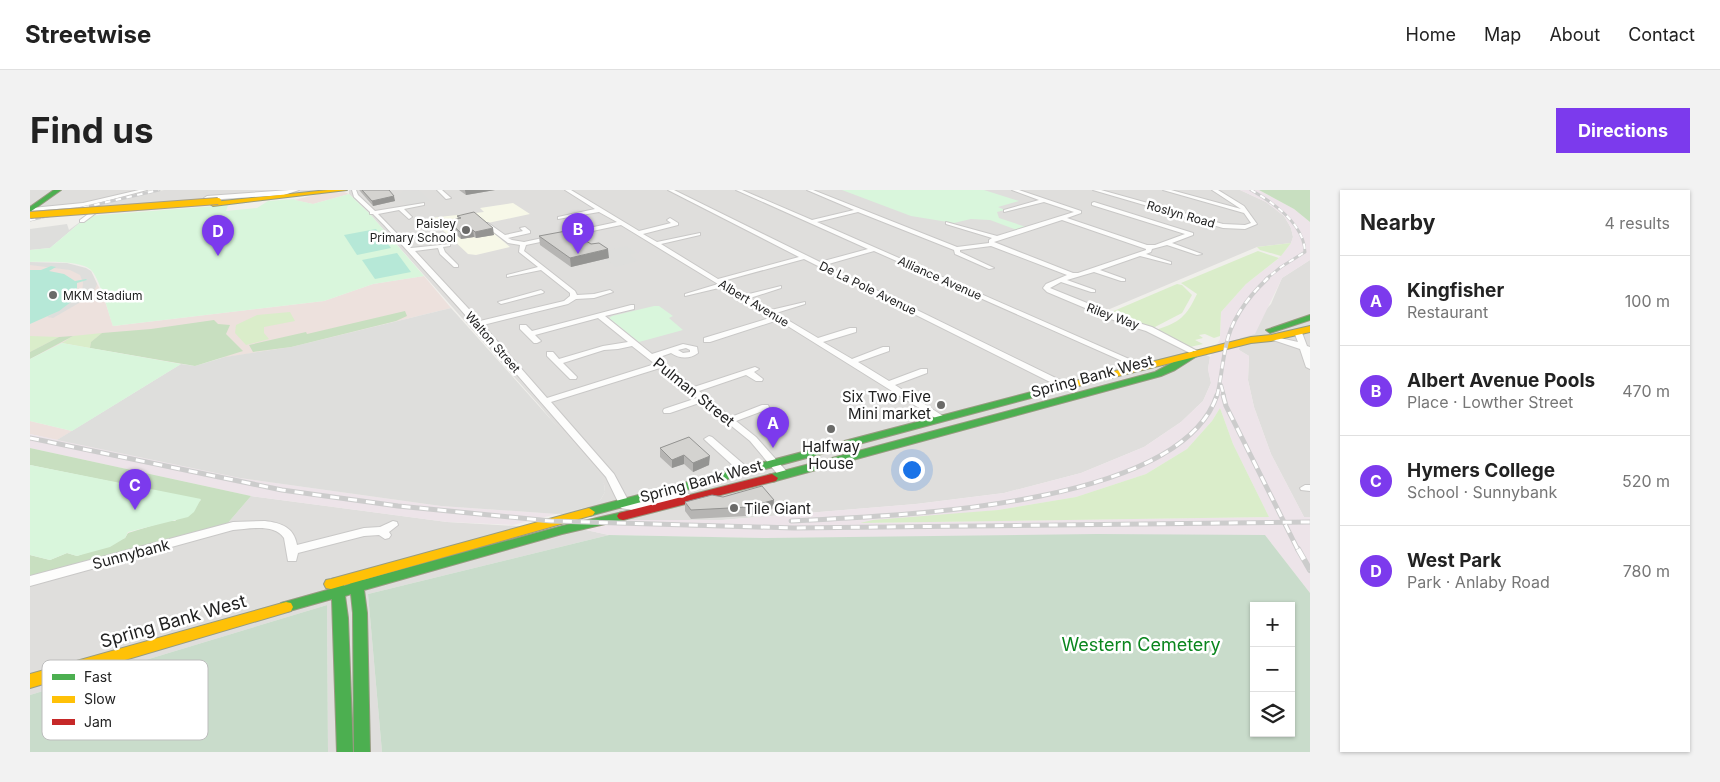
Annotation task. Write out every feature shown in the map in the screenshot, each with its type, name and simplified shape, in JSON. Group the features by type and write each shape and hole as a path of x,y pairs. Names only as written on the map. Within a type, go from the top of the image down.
{"street":[{"path":"30,213 58,190"},
{"path":"30,213 83,205 145,190"},
{"path":"245,196 249,190"},
{"path":"215,203 338,190"},
{"path":"30,213 286,198 344,190"},
{"name":"Walton Street","path":"354,190 356,196 372,213 386,224 478,324 610,476 623,503"},
{"path":"438,190 448,198"},
{"name":"Albert Avenue","path":"567,190 888,384 940,418"},
{"name":"De La Pole Avenue","path":"670,190 1065,386"},
{"name":"Alliance Avenue","path":"738,190 1141,366"},
{"path":"812,190 958,249 992,244 1070,275 1079,276 1140,254 1148,251 1149,248 1147,247"},
{"path":"1014,190 1083,211"},
{"name":"Roslyn Road","path":"1095,190 1223,226 1251,226 1254,224 1247,212"},
{"path":"1165,190 1247,212"},
{"path":"1214,190 1247,212"},
{"path":"82,222 98,208 109,205 295,191"},
{"path":"1006,211 1045,200"},
{"path":"372,213 422,204"},
{"path":"1062,218 1147,247 1156,247 1191,234 1094,204"},
{"path":"992,244 991,241 997,238 1083,211 1102,207"},
{"path":"1227,207 1242,207"},
{"path":"400,208 409,217"},
{"path":"560,218 600,210"},
{"path":"811,222 859,210"},
{"path":"638,233 676,224 670,219"},
{"path":"486,224 510,242 524,244 621,223"},
{"path":"948,223 997,238"},
{"path":"504,237 528,232 523,228"},
{"path":"656,244 698,234"},
{"path":"1166,243 1199,253"},
{"path":"524,244 521,251 573,292 574,297"},
{"path":"409,250 444,246 442,253 455,265 462,261"},
{"path":"958,249 957,253 994,267 982,270"},
{"path":"820,264 872,250"},
{"path":"1140,254 1169,263"},
{"path":"689,293 806,257"},
{"path":"512,273 542,268"},
{"path":"1095,270 1123,280"},
{"name":"Riley Way","path":"1070,275 1046,288 1049,292 1149,329 1196,353"},
{"name":"Riley Way","path":"1061,280 1094,290"},
{"path":"744,297 779,287"},
{"path":"514,315 499,301 541,292"},
{"path":"478,324 566,303 574,297 607,295"},
{"path":"769,313 803,303"},
{"path":"530,334 631,307"},
{"name":"Pulman Street","path":"599,315 753,439 784,475"},
{"name":"Spring Bank West","path":"1251,340 1271,329 1310,317"},
{"path":"707,340 778,318"},
{"path":"523,327 537,342"},
{"name":"Spring Bank West","path":"99,660 268,611 338,586 623,503 1141,366 1251,340 1271,338 1310,329"},
{"path":"817,341 853,330"},
{"path":"1298,332 1307,349 1310,367"},
{"path":"1271,338 1288,341 1307,349"},
{"path":"558,362 603,348 634,343"},
{"path":"851,362 886,349"},
{"path":"650,357 673,350"},
{"name":"Spring Bank West","path":"356,581 784,475 1158,374 1172,368 1196,353"},
{"path":"550,354 572,377"},
{"path":"545,401 617,377 661,365"},
{"path":"693,390 752,370 759,379"},
{"path":"888,384 924,371"},
{"path":"670,407 704,399"},
{"path":"730,420 761,409 765,417"},
{"path":"709,439 744,470"},
{"path":"623,503 632,506 671,498 708,494"},
{"name":"Sunnybank","path":"30,581 233,526 270,525 284,530 290,537 292,554 364,532 384,533 393,525"},
{"path":"356,581 360,613 362,752"},
{"path":"338,586 345,752"}],"shaded area":[{"path":"30,190 150,190 64,210 30,212"},
{"path":"164,190 322,190 78,210"},
{"path":"349,190 1240,190 1266,202 1284,216 1291,228 1293,237 1291,243 1257,247 1105,311 1153,328 1210,357 1208,369 1211,383 1203,401 1181,422 1144,447 1081,473 1004,493 916,504 722,520 630,520 557,514 592,506 601,499 605,492 604,484 540,406 369,213 349,194"},
{"path":"419,190 430,201 407,205 397,194 402,193 402,191"},
{"path":"1240,190 1259,190 1294,209 1310,222 1310,260 1282,278 1255,334 1240,338 1239,350 1249,356 1248,380 1254,407 1271,454 1304,517 1310,517 1310,593 1265,535 766,538 609,535 586,530 630,520 722,520 916,504 1004,493 1081,473 1144,447 1181,422 1203,401 1211,383 1208,369 1210,357 1220,339 1221,312 1246,284 1278,259 1291,243 1293,237 1291,228 1284,216 1266,202","holes":["1220,408 1233,444 1269,517 863,523 998,510 1076,497 1146,474 1187,449 1212,421"]},
{"path":"344,192 349,194 313,204 294,200 319,194"},
{"name":"Paisley Primary School","path":"513,203 530,214 483,224 510,247 476,255 468,254 430,218 484,212 480,208"},
{"path":"88,216 50,248 30,250 30,229 67,224 69,230"},
{"path":"626,246 637,253 629,255 638,261 616,267 606,260 612,258 603,252"},
{"path":"1310,260 1310,517 1304,517 1271,454 1254,407 1248,380 1249,356 1239,350 1240,338 1271,304 1282,278"},
{"path":"30,262 91,271 104,298 113,326 324,301 373,284 424,276 451,308 291,347 181,364 62,343 30,359"},
{"path":"30,262 67,263 86,268 91,271 97,284 95,289 79,303 53,318 47,317 63,308 82,293 83,282 80,275 70,270 30,265"},
{"path":"451,308 598,472 604,484 605,492 601,499 593,506 557,514 441,506 240,478 57,440 181,364 195,366 225,357 291,347"},
{"path":"30,421 72,431 57,440 30,434"},
{"path":"30,434 240,478 441,506 557,514 513,525 447,522 251,496 30,448"},
{"path":"251,496 447,522 586,530 609,535 368,594 382,752 328,752 327,605 146,660 42,660 42,691 30,695 30,576 227,524"}],"green space":[{"path":"842,190 984,190 1019,201 998,207 1005,210 997,212 999,218 1026,227 1017,230 990,220 971,219 954,223 911,216"},
{"path":"1259,190 1310,190 1310,222 1294,209"},
{"path":"349,194 369,213 424,276 373,284 324,301 113,326 95,276 87,267 72,263 30,262 30,250 50,248 88,216 228,205 226,211 257,208 268,201 294,199 313,204"},
{"path":"376,229 391,248 357,255 344,235"},
{"path":"1291,243 1281,256 1260,250 1257,247"},
{"path":"1258,251 1279,258 1246,284 1221,312 1220,336 1214,338 1205,334 1199,335 1203,338 1195,340 1203,344 1190,347 1156,330 1181,318 1193,302 1197,294 1181,283"},
{"path":"397,253 411,272 375,279 362,260"},
{"name":"MKM Stadium","path":"51,266 56,267 49,271 64,274 75,281 86,279 77,283 77,291 91,290 76,294 71,302 59,311 30,324 30,270 41,270"},
{"path":"1177,284 1182,285 1192,295 1182,313 1153,328 1109,313"},
{"path":"659,306 673,316 669,318 683,330 639,342 609,318 612,316"},
{"path":"405,311 407,316 396,321 291,347 253,352 249,345 306,332 307,334"},
{"path":"290,312 295,321 264,327 264,333 269,339 246,345 235,333 236,325 257,315"},
{"path":"214,320 218,324 230,325 226,334 243,351 195,366 90,348 91,342 102,333 151,329"},
{"path":"102,333 91,342 90,348 62,343 73,336"},
{"path":"30,336 59,337 30,352"},
{"path":"73,336 30,359 30,352 59,337"},
{"path":"62,343 181,364 72,431 30,421 30,359"},
{"path":"1220,408 1233,444 1269,517 860,523 873,520 998,510 1076,497 1146,474 1187,449 1212,421"},
{"path":"30,448 251,496 227,524 30,576 30,555 50,560 67,553 77,556 125,538 128,533 167,521 175,521 201,500 30,465"},
{"path":"30,465 201,499 194,512 188,517 128,532 125,538 110,547 77,556 67,553 50,560 30,555"},
{"name":"Western Cemetery","path":"1097,534 1265,535 1310,593 1310,752 382,752 368,594 609,535 766,538"},
{"path":"327,605 328,752 30,752 30,695 42,691 42,740 208,740 208,660 146,660"}],"building":[{"path":"362,190 389,190 394,196 372,201"},
{"path":"474,212 493,228 475,232 473,230 460,232 448,221 461,218 457,216"},
{"path":"566,231 582,241 591,244 599,243 608,249 570,258 539,236"},
{"path":"689,437 710,456 693,463 684,455 672,460 660,448"},
{"path":"762,486 774,500 748,507 691,510 685,502 712,495 723,497"}],"railway":[{"path":"30,220 159,190"},
{"path":"1251,190 1278,208 1294,224 1303,242 1305,252 1266,279"},
{"path":"1217,396 1228,336 1241,309 1268,278"},
{"path":"1221,385 1224,396"},
{"path":"791,521 960,509 1028,498 1092,483 1149,462 1192,433 1217,395"},
{"path":"1223,395 1226,406 1284,522"},
{"path":"30,438 282,490 398,506 551,521 794,528 1284,522"},
{"path":"1284,522 1298,550"},
{"path":"1284,522 1310,522"},
{"path":"1298,549 1310,570"}],"traffic: fast":[{"path":"30,210 58,190"},
{"path":"1270,330 1310,317"},
{"path":"772,478 1158,374 1172,368 1194,354"},
{"path":"589,512 1062,387"},
{"path":"286,607 562,530 623,516"},
{"path":"356,579 360,613 362,752"},
{"path":"337,583 341,618 345,752"}],"traffic: slow":[{"path":"213,204 344,190"},
{"path":"30,215 218,201"},
{"path":"1062,387 1251,340 1271,338 1310,329"},
{"path":"331,584 589,512"},
{"path":"103,660 286,607"},
{"path":"30,681 42,678"}],"traffic: jam":[{"path":"623,516 772,478"}],"place":[{"name":"Paisley Primary School","path":"466,230"},
{"name":"Albert Avenue Pools","path":"578,254"},
{"name":"West Park","path":"218,256"},
{"name":"MKM Stadium","path":"53,295"},
{"name":"Six Two Five Mini market","path":"941,405"},
{"name":"Halfway House","path":"831,429"},
{"name":"Kingfisher","path":"773,448"},
{"name":"Tile Giant","path":"734,508"},
{"name":"Hymers College","path":"135,510"}]}
